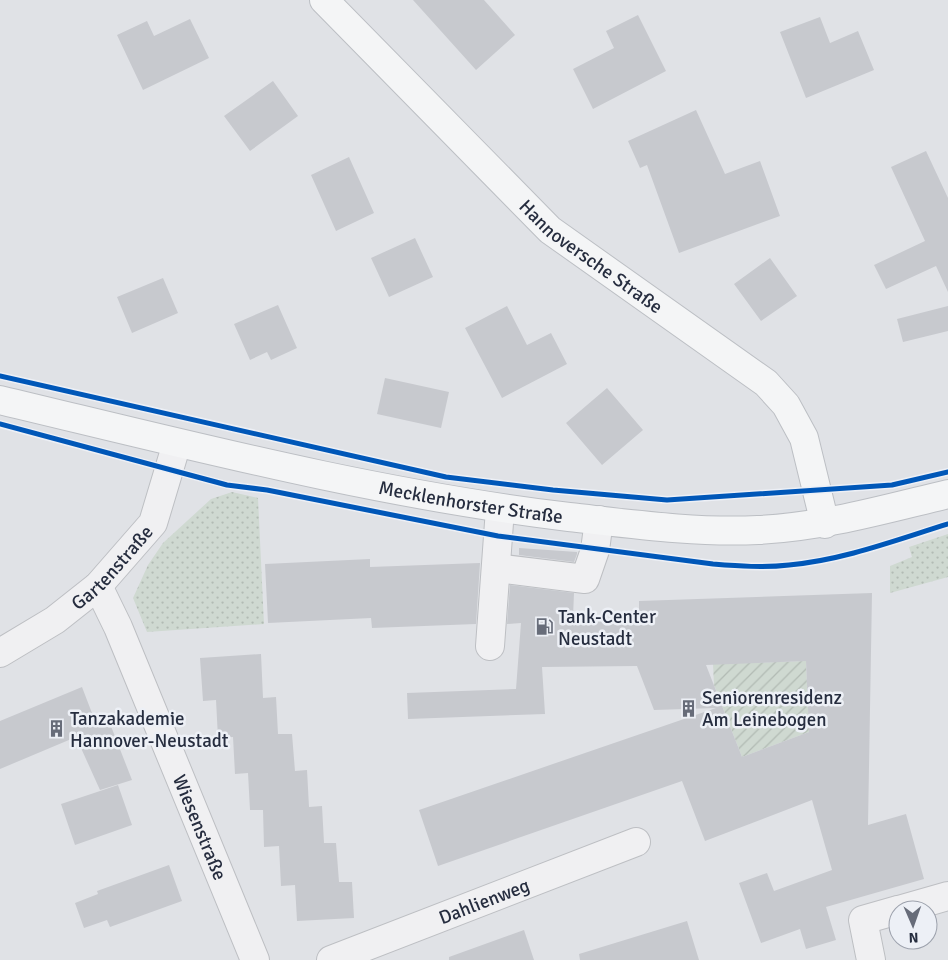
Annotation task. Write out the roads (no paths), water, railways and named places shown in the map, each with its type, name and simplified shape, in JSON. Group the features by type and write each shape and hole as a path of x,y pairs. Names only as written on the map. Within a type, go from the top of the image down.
{"main road":[{"name":"Hannoversche Straße","path":"324,0 550,230 766,383 786,405 804,438 825,524"},
{"name":"Mecklenhorster Straße","path":"0,400 357,484 500,509 687,529 758,530 825,524 948,494"}],"street":[{"name":"Gartenstraße","path":"0,653 55,620 98,586 153,523 177,443"},
{"path":"490,646 500,509"},
{"path":"496,568 585,579 595,550 600,520"},
{"name":"Wiesenstraße","path":"98,586 118,627 255,960"},
{"name":"Dahlienweg","path":"331,960 636,842"},
{"path":"934,900 948,896"},
{"path":"871,960 862,920 888,913"}],"place":[{"name":"Tank-Center Neustadt","path":"544,627"},
{"name":"Seniorenresidenz Am Leinebogen","path":"688,708"},
{"name":"Tanzakademie Hannover-Neustadt","path":"56,729"}]}
